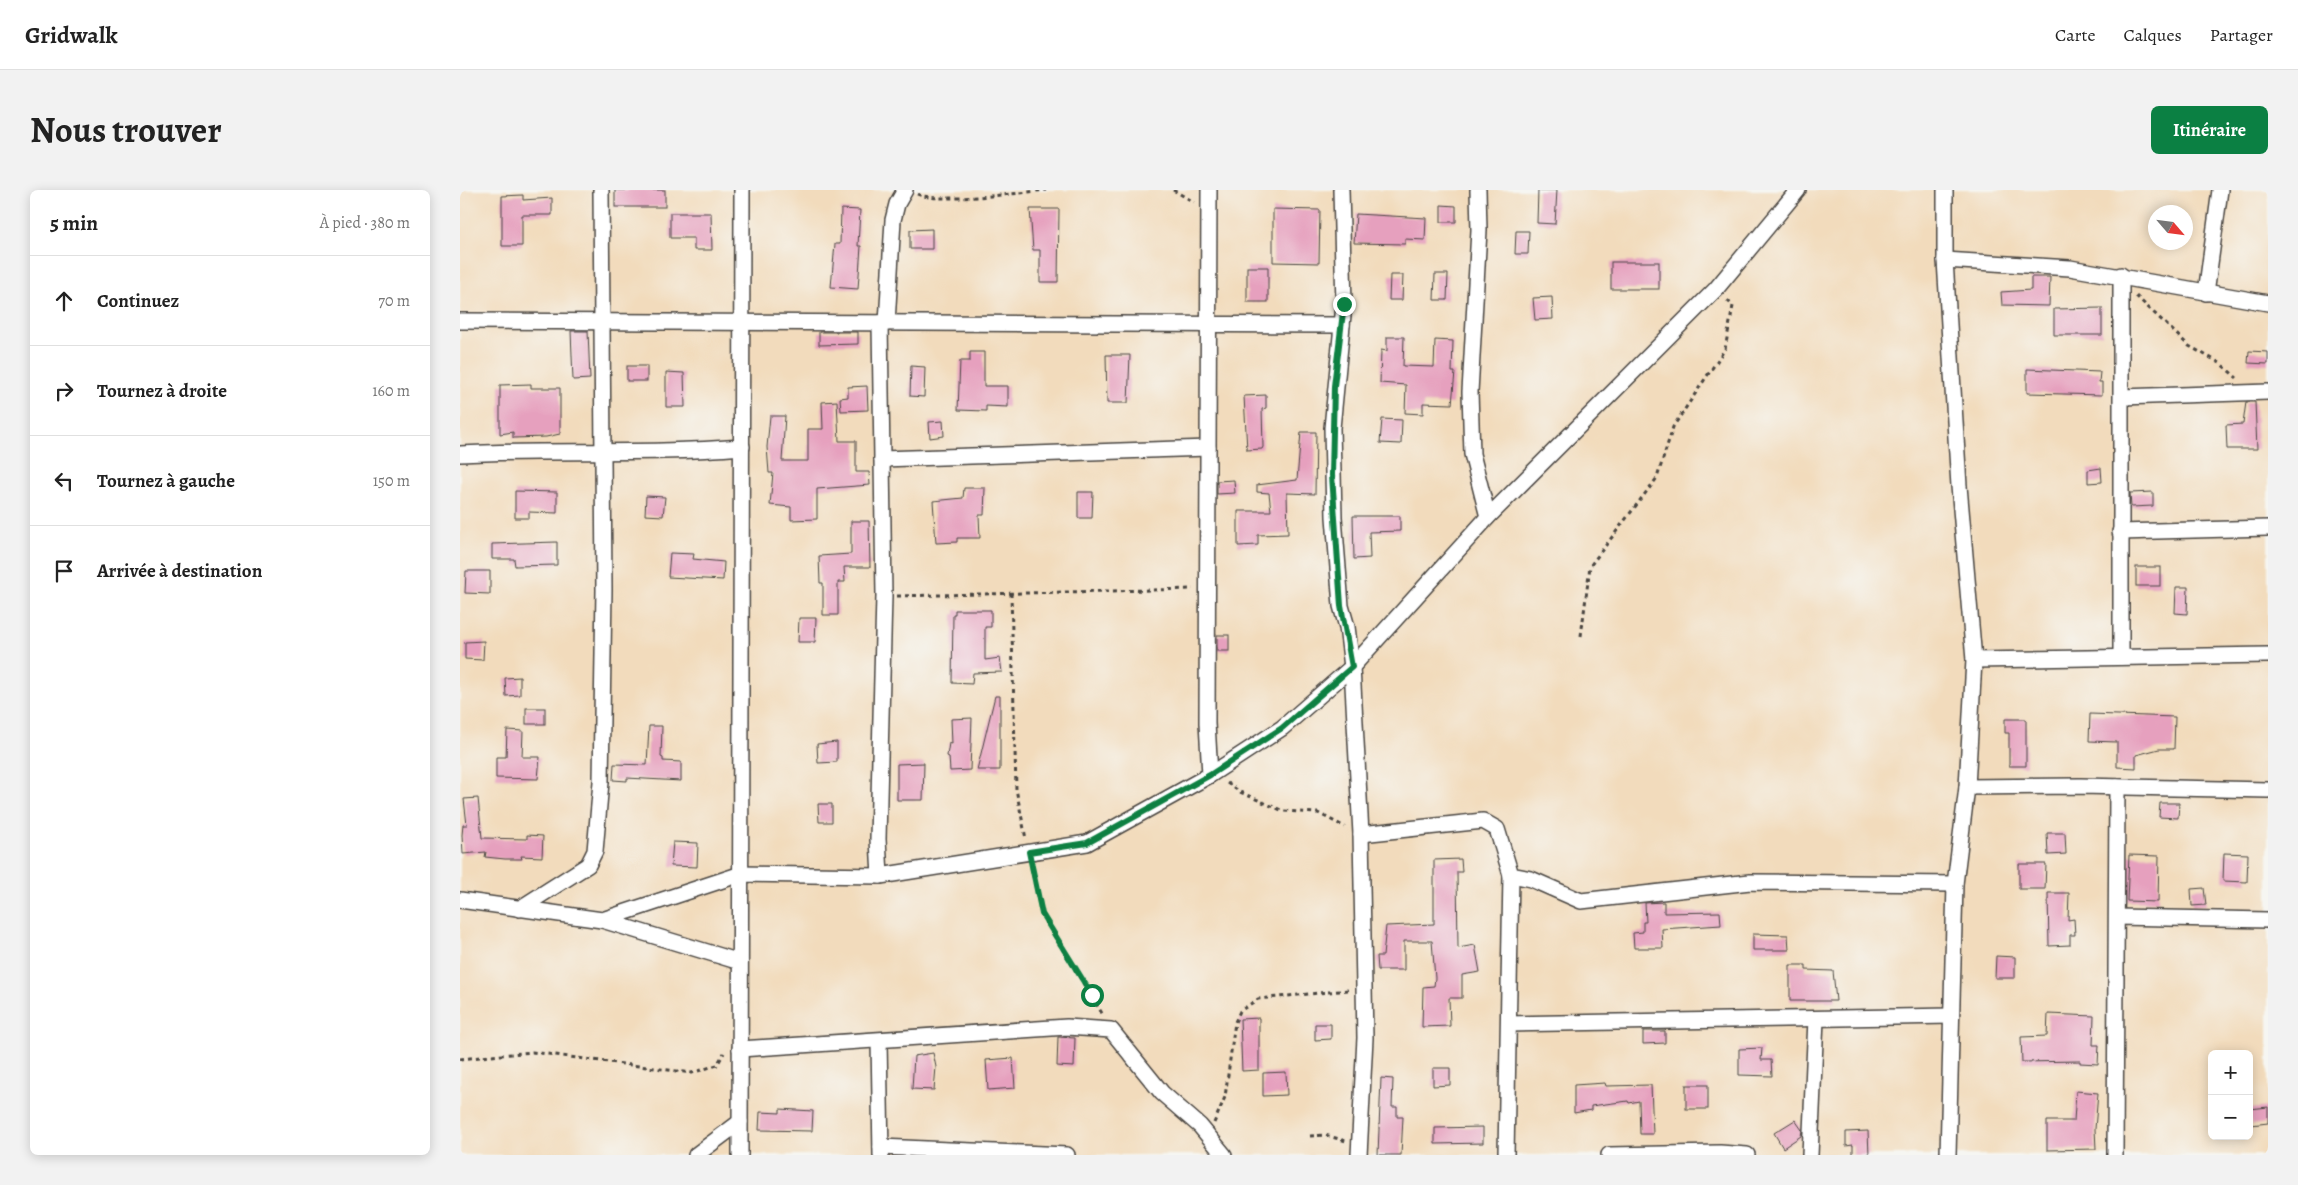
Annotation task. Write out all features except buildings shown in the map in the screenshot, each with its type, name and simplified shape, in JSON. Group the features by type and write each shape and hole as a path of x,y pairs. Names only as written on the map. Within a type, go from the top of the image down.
{"street":[{"path":"519,909 588,865 595,851 601,782 604,451 602,190"},
{"path":"740,1155 740,1122 733,1049 740,962 741,874 742,190"},
{"path":"880,876 878,839 884,596 882,459 884,323 893,220 897,204 905,190"},
{"path":"1209,190 1207,723 1210,775"},
{"path":"1341,190 1344,304 1334,386 1332,475 1341,606 1352,667 1361,834 1365,1038 1359,1150"},
{"path":"1478,190 1479,230 1470,392 1472,454 1488,517"},
{"path":"602,920 741,874 880,876 1087,843 1210,775 1282,728 1352,667 1488,517 1716,289 1798,190"},
{"path":"1945,190 1945,260 1959,486 1974,660 1967,787 1955,884 1948,1155"},
{"path":"2206,293 2220,190"},
{"path":"1945,260 2046,265 2121,276 2268,303"},
{"path":"2121,276 2121,657"},
{"path":"460,321 1342,325"},
{"path":"2122,397 2268,392"},
{"path":"460,454 517,451 696,451 742,447"},
{"path":"882,459 1208,448"},
{"path":"2120,532 2268,528"},
{"path":"1974,660 2268,655"},
{"path":"1967,787 2116,786 2268,790"},
{"path":"2115,1155 2116,786"},
{"path":"1361,834 1483,820 1498,829 1512,875 1506,1155"},
{"path":"1512,875 1531,880 1581,901 1750,882 1955,884"},
{"path":"460,900 602,920 740,962"},
{"path":"2117,917 2268,920"},
{"path":"1509,1024 1951,1016"},
{"path":"1810,1155 1816,1019"},
{"path":"733,1049 1067,1028 1111,1030 1162,1093 1209,1134 1224,1155"},
{"path":"880,1040 881,1151 1068,1155"},
{"path":"696,1155 740,1122"},
{"path":"1609,1155 1720,1153 1747,1155"}],"path":[{"path":"910,190 921,195 934,197 981,196 1046,190"},
{"path":"1173,190 1209,211"},
{"path":"2121,276 2136,296 2189,346 2220,363 2252,392"},
{"path":"1581,636 1590,566 1657,478 1672,427 1725,350 1733,306 1716,289"},
{"path":"884,596 1207,589"},
{"path":"1011,593 1016,788 1042,914 1092,995 1111,1030"},
{"path":"1210,775 1240,792 1283,811 1318,813 1361,834"},
{"path":"1209,1134 1225,1097 1235,1022 1240,1011 1258,999 1363,989"},
{"path":"460,1059 532,1052 692,1073 717,1065 733,1049"},
{"path":"1310,1136 1325,1135 1359,1150"}],"route":[{"path":"1092,995 1058,943 1042,914 1029,852 1087,843 1210,775 1282,728 1352,667 1347,627 1341,606 1332,475 1334,386 1344,304"}]}
